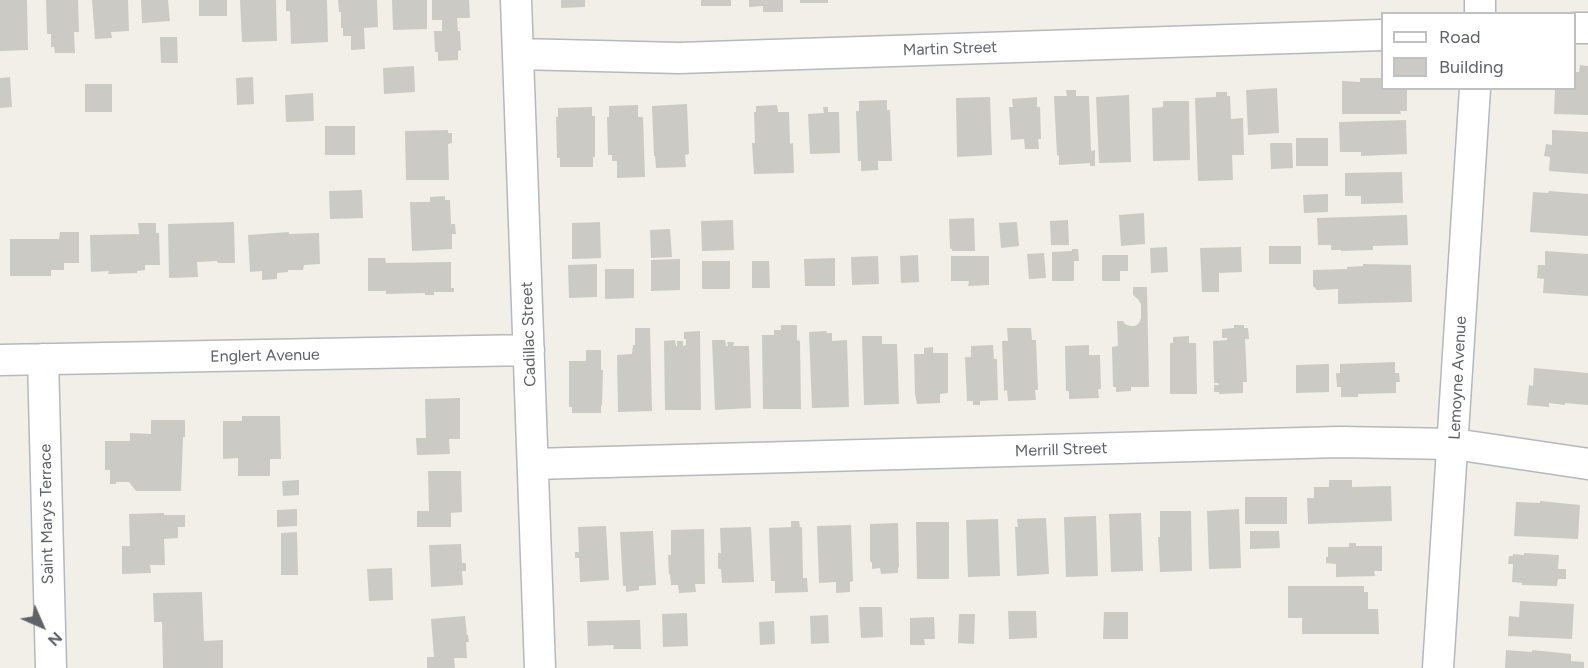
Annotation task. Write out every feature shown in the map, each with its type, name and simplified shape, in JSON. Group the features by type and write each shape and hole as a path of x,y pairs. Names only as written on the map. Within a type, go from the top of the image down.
{"street":[{"name":"Cadillac Street","path":"516,0 540,668"},
{"name":"Martin Street","path":"518,54 679,58 1381,35"},
{"name":"Lemoyne Avenue","path":"1438,668 1475,90"},
{"name":"Englert Avenue","path":"0,360 529,350"},
{"name":"Saint Marys Terrace","path":"44,359 51,668"},
{"name":"Merrill Street","path":"533,464 1339,442 1454,444 1588,464"}],"building":[{"path":"0,0 27,0 28,50 0,51"},
{"path":"46,0 78,0 79,32 74,32 75,53 55,53 54,47 51,47 51,34 47,34"},
{"path":"92,0 128,0 129,31 111,32 112,38 95,39"},
{"path":"141,0 168,0 170,21 142,23"},
{"path":"199,0 227,0 227,16 199,16"},
{"path":"240,0 276,0 277,41 242,42"},
{"path":"286,0 327,0 328,42 291,44 290,11 286,11"},
{"path":"338,0 377,0 378,27 364,28 365,49 351,50 351,36 343,36"},
{"path":"392,0 427,0 427,29 393,30"},
{"path":"432,0 469,0 470,18 457,18 461,50 458,51 458,60 438,61 434,31 442,31 442,20 432,20"},
{"path":"561,0 585,0 585,7 561,8"},
{"path":"701,0 731,0 731,6 701,6"},
{"path":"749,0 783,0 783,12 763,12 763,6 749,7"},
{"path":"800,0 828,0 828,3 800,3"},
{"path":"160,37 177,37 178,63 161,63"},
{"path":"1580,65 1588,66 1588,115 1554,114 1555,90 1576,90 1576,72 1579,72"},
{"path":"414,66 415,92 384,94 383,68"},
{"path":"10,77 12,107 0,108 0,78"},
{"path":"253,77 254,104 237,105 236,78"},
{"path":"1360,78 1381,78 1381,90 1407,90 1407,111 1400,111 1401,114 1342,114 1342,81 1360,82"},
{"path":"85,84 112,84 112,112 85,112"},
{"path":"1277,88 1279,133 1248,135 1246,90"},
{"path":"1066,90 1076,90 1076,96 1089,96 1091,151 1095,150 1095,166 1090,166 1090,163 1059,165 1054,96 1067,96"},
{"path":"1216,92 1227,92 1227,96 1230,96 1231,119 1243,118 1244,155 1232,155 1233,180 1198,181 1195,98 1216,97"},
{"path":"313,93 314,121 286,122 285,95"},
{"path":"1129,95 1131,162 1099,163 1096,97"},
{"path":"990,97 992,155 957,157 956,98"},
{"path":"1037,97 1037,107 1040,107 1039,149 1025,149 1024,139 1011,140 1009,107 1013,107 1012,99"},
{"path":"887,100 887,110 890,110 892,161 878,161 878,170 861,171 861,161 858,161 856,111 859,111 859,101"},
{"path":"1163,101 1189,101 1190,160 1153,161 1152,108 1163,107"},
{"path":"687,104 689,154 685,155 686,167 656,168 652,106"},
{"path":"638,105 638,117 643,117 645,177 617,178 617,161 612,161 612,155 608,155 609,106"},
{"path":"777,105 778,112 789,112 794,173 754,174 752,143 755,143 754,112 756,112 756,106"},
{"path":"592,107 592,116 595,116 593,167 560,167 560,158 557,158 556,117 558,117 558,108"},
{"path":"823,107 828,107 828,112 839,112 840,153 810,154 808,114 824,113"},
{"path":"1406,120 1407,154 1361,156 1361,152 1340,152 1339,122"},
{"path":"325,126 355,126 355,155 325,155"},
{"path":"448,130 448,133 452,133 452,143 448,144 449,180 406,180 405,131"},
{"path":"1552,130 1588,132 1588,174 1549,171 1550,157 1544,156 1546,144 1552,145"},
{"path":"1296,138 1328,138 1328,166 1296,166"},
{"path":"1270,143 1292,143 1293,168 1271,169"},
{"path":"1402,172 1403,203 1361,204 1361,196 1345,196 1345,173"},
{"path":"362,190 363,218 330,219 329,191"},
{"path":"1549,191 1588,194 1588,236 1530,232 1533,192 1548,193"},
{"path":"1328,194 1328,212 1304,213 1303,195"},
{"path":"445,196 445,200 450,200 451,224 455,224 456,234 452,234 452,249 412,251 410,202 430,202 430,197"},
{"path":"1144,213 1145,244 1121,246 1119,215"},
{"path":"1407,215 1408,245 1373,246 1373,250 1341,251 1331,250 1331,245 1318,245 1317,218"},
{"path":"974,218 975,251 952,251 950,249 949,219"},
{"path":"733,220 734,250 702,251 701,221"},
{"path":"1068,220 1069,245 1051,245 1050,221"},
{"path":"234,222 235,263 197,262 198,277 169,278 168,224"},
{"path":"600,222 601,258 572,259 572,223"},
{"path":"1017,222 1019,246 1001,248 999,223"},
{"path":"138,223 156,223 156,233 159,233 160,265 145,265 145,270 137,271 137,273 91,272 90,235 139,234"},
{"path":"670,229 672,257 651,258 650,230"},
{"path":"60,232 79,232 79,263 64,263 64,270 51,270 51,276 10,276 10,239 59,239"},
{"path":"289,232 289,234 319,233 320,264 304,265 303,270 277,273 277,279 262,280 262,271 250,272 248,235"},
{"path":"1269,246 1301,246 1301,264 1269,264"},
{"path":"1167,247 1168,272 1151,273 1150,248"},
{"path":"1241,247 1242,272 1219,273 1219,292 1202,292 1200,248"},
{"path":"1072,249 1078,249 1079,261 1074,261 1074,281 1052,281 1052,252 1072,251"},
{"path":"1545,251 1588,254 1588,296 1543,293 1544,279 1537,278 1538,265 1545,265"},
{"path":"1044,253 1046,278 1029,279 1027,254"},
{"path":"918,255 919,282 901,283 900,256"},
{"path":"1102,255 1128,255 1128,271 1120,271 1120,281 1102,281"},
{"path":"878,256 879,284 852,285 851,257"},
{"path":"951,256 989,256 989,285 968,286 969,281 951,281"},
{"path":"368,258 385,258 386,263 451,262 451,288 454,288 454,292 434,292 434,295 425,295 425,293 386,294 386,291 368,291"},
{"path":"835,258 835,286 805,286 804,259"},
{"path":"680,259 680,290 651,291 651,260"},
{"path":"702,261 730,261 730,289 702,289"},
{"path":"752,261 769,261 770,288 752,288"},
{"path":"597,264 597,297 569,298 568,265"},
{"path":"1363,264 1411,265 1412,302 1338,304 1338,289 1317,290 1313,286 1313,270 1347,269 1347,267 1363,266"},
{"path":"605,269 634,269 634,298 605,299"},
{"path":"1133,287 1147,287 1149,387 1131,387 1131,391 1116,392 1116,387 1113,387 1112,347 1118,346 1117,321 1135,326 1141,318 1141,304 1133,295"},
{"path":"781,325 797,325 797,340 800,341 801,409 763,409 762,335 774,335 774,330 781,330"},
{"path":"1234,325 1244,325 1244,328 1248,328 1249,339 1245,339 1247,382 1243,382 1243,393 1219,394 1219,392 1214,392 1214,385 1219,385 1214,383 1213,341 1227,340 1227,338 1222,338 1222,329 1234,328"},
{"path":"635,328 650,328 652,411 618,412 617,355 632,354 633,345 635,345"},
{"path":"1007,328 1031,328 1032,340 1036,340 1038,390 1035,390 1036,400 1008,401 1007,390 1004,391 1002,341 1008,341"},
{"path":"700,331 701,410 665,410 664,341 675,340 677,346 677,341 683,341 683,346 686,345 684,332"},
{"path":"809,332 832,333 832,341 847,340 849,407 812,408"},
{"path":"862,336 882,336 882,344 897,344 899,404 864,405"},
{"path":"1189,336 1189,343 1196,343 1197,394 1170,394 1170,343 1173,343 1173,337"},
{"path":"712,340 725,340 726,346 728,346 727,342 734,342 733,346 749,346 751,408 715,410"},
{"path":"993,345 994,359 997,359 998,400 980,401 980,405 973,405 973,401 967,401 965,357 971,357 971,346"},
{"path":"1089,345 1089,355 1100,355 1099,398 1069,399 1069,391 1066,391 1065,346"},
{"path":"933,347 933,353 948,353 948,393 940,394 940,403 917,404 914,354 924,354 924,348"},
{"path":"586,350 601,350 601,370 603,370 601,413 572,413 572,407 569,407 569,361 586,361"},
{"path":"1395,362 1395,373 1399,373 1400,382 1396,382 1396,393 1341,397 1341,387 1337,387 1336,373 1340,373 1340,364"},
{"path":"1329,364 1329,392 1296,393 1296,365"},
{"path":"1534,368 1588,373 1588,405 1549,403 1549,407 1527,405 1529,385 1533,386"},
{"path":"460,398 460,439 449,439 450,454 417,455 416,438 426,438 425,399"},
{"path":"242,416 280,416 281,459 270,459 270,476 238,476 238,458 223,459 223,421 242,421"},
{"path":"151,420 185,420 181,491 136,491 129,482 110,484 110,470 105,470 105,441 130,441 130,433 151,434"},
{"path":"428,471 461,471 462,512 451,513 451,527 417,527 417,511 429,511"},
{"path":"299,480 299,495 283,496 282,481"},
{"path":"1329,480 1352,480 1352,487 1391,486 1392,521 1308,524 1307,498 1314,498 1314,487 1329,487"},
{"path":"1245,497 1287,497 1287,524 1245,524"},
{"path":"1540,501 1580,505 1578,539 1514,536 1516,502 1540,503"},
{"path":"297,509 297,526 277,527 277,510"},
{"path":"1239,509 1241,568 1209,569 1207,511"},
{"path":"1160,511 1191,511 1192,571 1160,572 1158,537 1160,537"},
{"path":"164,513 164,515 185,515 185,527 178,527 178,538 164,539 165,565 150,565 151,573 122,574 122,546 130,546 129,514"},
{"path":"1141,513 1143,571 1111,572 1109,514"},
{"path":"1096,516 1098,576 1066,577 1064,517"},
{"path":"1046,518 1049,574 1017,576 1015,527 1018,527 1017,519"},
{"path":"998,519 1000,576 968,577 966,520"},
{"path":"791,521 799,521 802,527 803,578 807,578 808,592 775,593 775,581 771,581 769,528 791,527"},
{"path":"916,522 949,522 949,579 917,579"},
{"path":"898,523 898,573 881,574 880,568 872,569 870,561 870,524"},
{"path":"851,525 853,581 850,582 850,592 836,593 836,582 819,583 817,526"},
{"path":"606,526 609,580 580,582 579,558 575,558 575,552 579,552 578,527"},
{"path":"751,527 754,582 722,583 721,569 718,569 718,553 721,553 720,528"},
{"path":"704,529 705,584 695,584 696,592 679,593 678,585 671,585 669,575 668,555 671,555 671,530"},
{"path":"653,531 656,585 639,586 639,590 626,592 626,586 623,586 620,532"},
{"path":"1250,531 1279,531 1280,548 1250,549"},
{"path":"297,532 298,575 281,575 281,533"},
{"path":"1349,543 1356,543 1356,546 1382,546 1382,571 1374,571 1375,576 1336,577 1336,564 1326,563 1328,547 1349,547"},
{"path":"461,544 462,563 466,563 466,571 462,571 463,585 431,587 429,545"},
{"path":"1524,553 1559,555 1558,569 1566,569 1566,579 1558,579 1557,586 1522,585 1522,583 1512,582 1513,564 1508,564 1509,556 1524,555"},
{"path":"392,568 393,600 369,601 367,569"},
{"path":"1288,586 1364,586 1364,592 1368,592 1368,609 1378,609 1379,634 1302,634 1302,618 1288,618"},
{"path":"202,592 204,641 223,640 223,668 163,668 162,622 154,622 153,593"},
{"path":"1520,601 1574,604 1572,639 1508,636 1509,616 1519,617"},
{"path":"859,607 882,607 883,637 861,638"},
{"path":"1008,611 1036,611 1037,638 1009,639"},
{"path":"1104,612 1128,612 1128,639 1103,639"},
{"path":"687,613 688,646 663,647 662,614"},
{"path":"959,614 975,614 974,644 958,643"},
{"path":"828,615 829,643 811,644 810,616"},
{"path":"465,616 469,642 466,642 467,658 454,658 455,668 427,668 427,657 434,657 431,619"},
{"path":"934,617 935,639 924,639 925,645 910,645 910,618"},
{"path":"640,620 641,649 613,649 614,645 588,646 587,621"},
{"path":"774,621 775,644 760,645 759,622"},
{"path":"1506,650 1571,654 1571,661 1584,662 1584,668 1505,668"}]}
